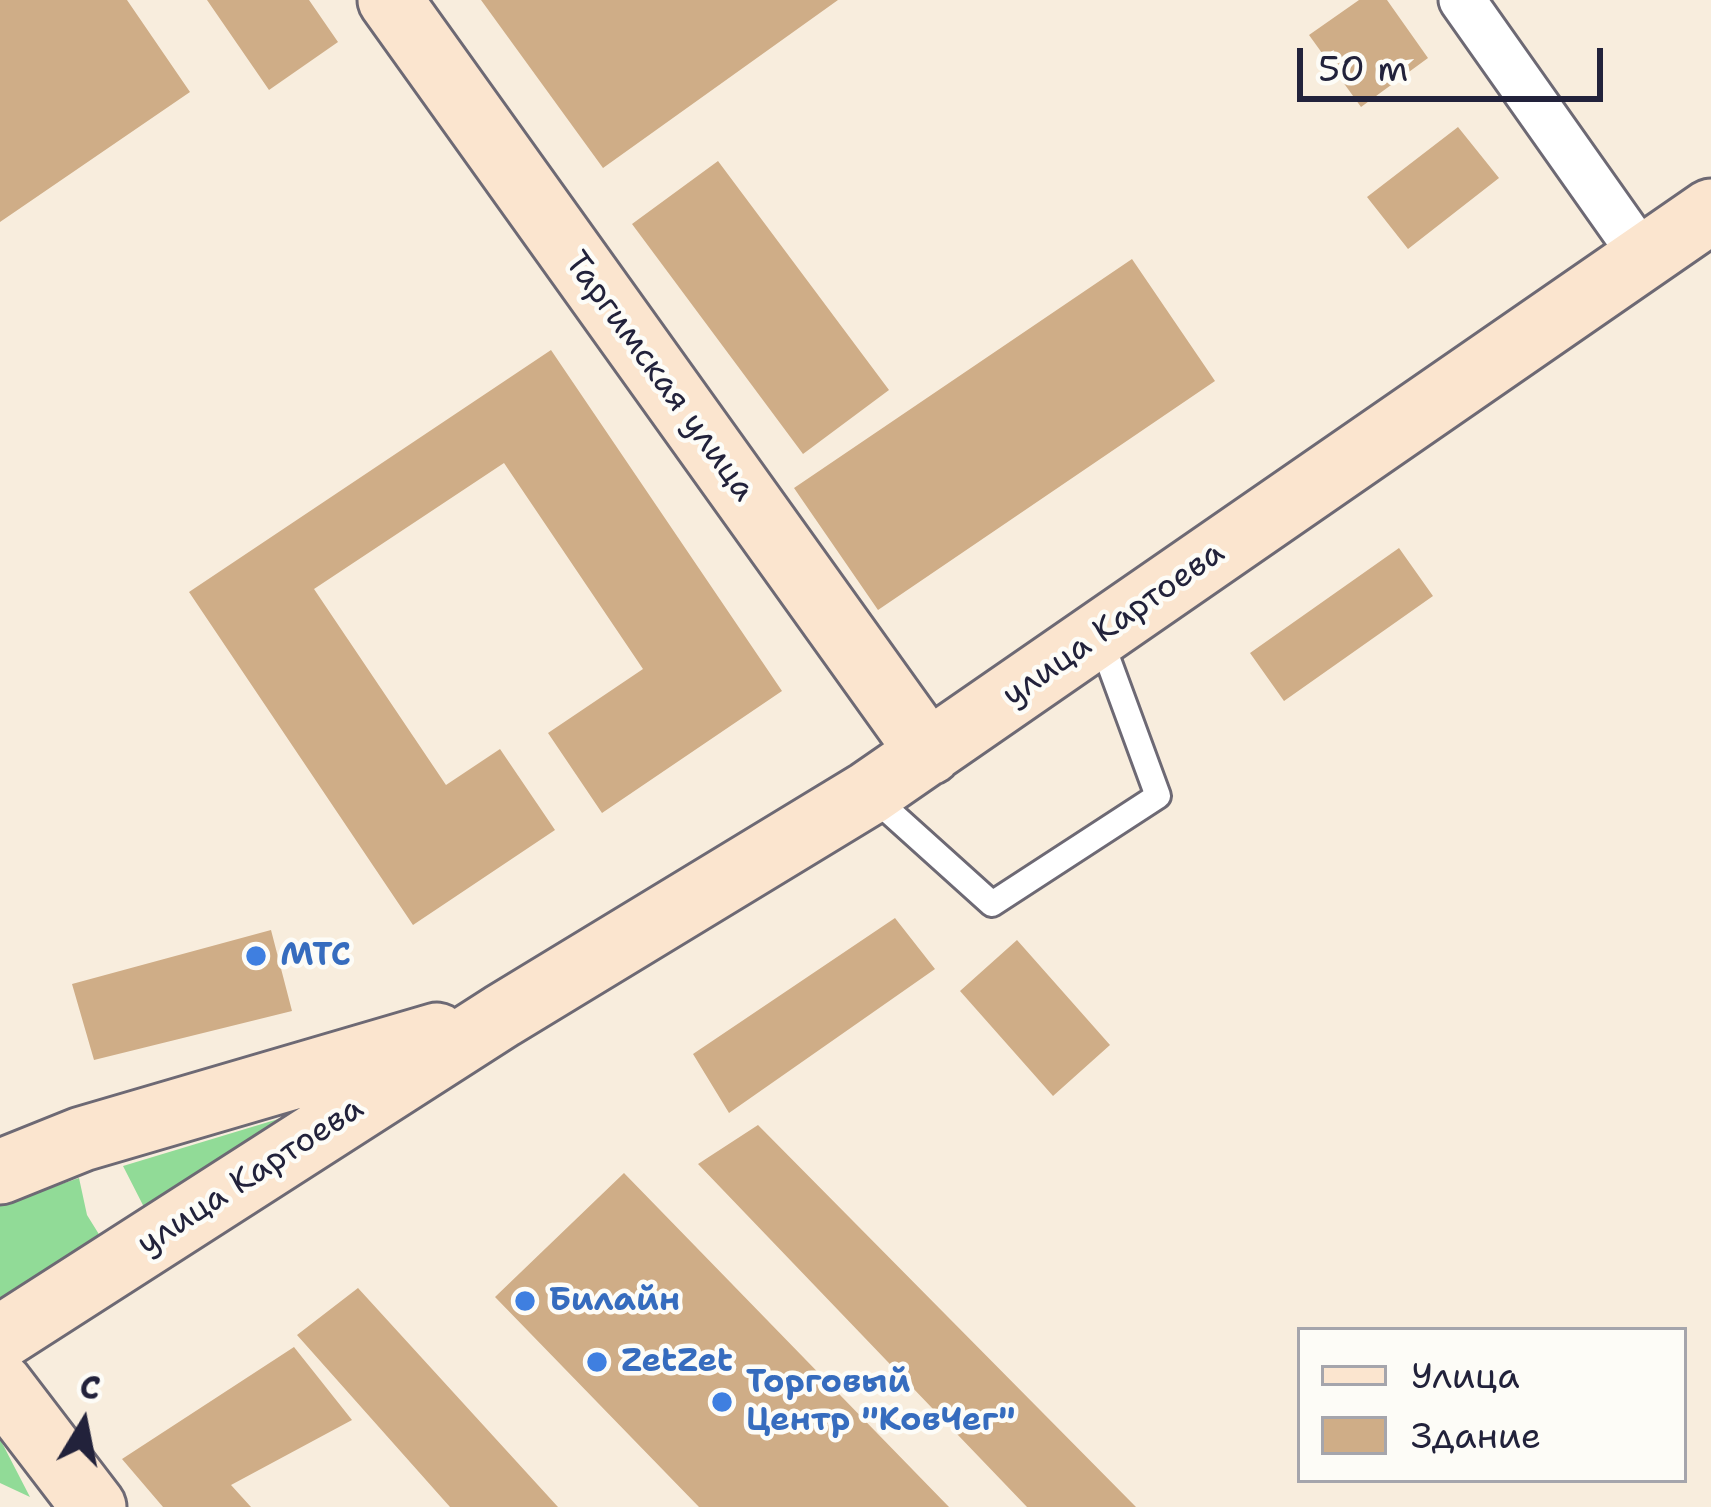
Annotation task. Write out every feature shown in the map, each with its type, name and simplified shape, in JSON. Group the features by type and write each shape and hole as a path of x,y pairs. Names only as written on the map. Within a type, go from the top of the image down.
{"main road":[{"name":"Таргимская улица","path":"390,0 929,753"},
{"name":"улица Картоева","path":"0,1338 502,1016 869,793 1711,211"},
{"name":"улица Картоева","path":"0,1172 82,1138 502,1016"},
{"path":"0,1384 94,1507"}],"street":[{"path":"1462,0 1644,258"}],"lane":[{"path":"869,793 992,904 1158,796 1099,635"}],"green space":[{"path":"351,1097 147,1213 123,1166"},
{"path":"79,1178 87,1215 105,1244 0,1304 0,1205"},
{"path":"0,1439 30,1497 0,1483"}],"building":[{"path":"0,0 127,0 190,92 0,222"},
{"path":"207,0 309,0 338,42 269,90"},
{"path":"481,0 838,0 603,168"},
{"path":"1359,0 1387,0 1428,58 1361,107 1309,35"},
{"path":"1458,127 1499,178 1408,249 1367,197"},
{"path":"718,161 889,390 803,454 632,224"},
{"path":"1132,259 1215,381 878,610 794,488"},
{"path":"551,350 782,691 602,813 548,733 643,669 504,463 314,589 446,785 500,749 555,830 413,925 189,592"},
{"path":"1399,548 1433,596 1284,701 1250,653"},
{"path":"895,918 935,969 729,1113 693,1054"},
{"path":"271,930 292,1011 94,1060 72,984"},
{"path":"1017,940 1110,1045 1053,1096 960,991"},
{"path":"758,1125 1136,1507 1027,1507 698,1164"},
{"name":"Торговый Центр \"КовЧег\"","path":"624,1173 949,1507 699,1507 495,1297"},
{"path":"358,1288 558,1507 450,1507 297,1335"},
{"path":"294,1347 352,1420 231,1485 251,1507 163,1507 122,1459"}],"place":[{"name":"МТС","path":"256,956"},
{"name":"Билайн","path":"525,1301"},
{"name":"ZetZet","path":"597,1362"},
{"name":"Торговый Центр \"КовЧег\"","path":"722,1402"}]}
